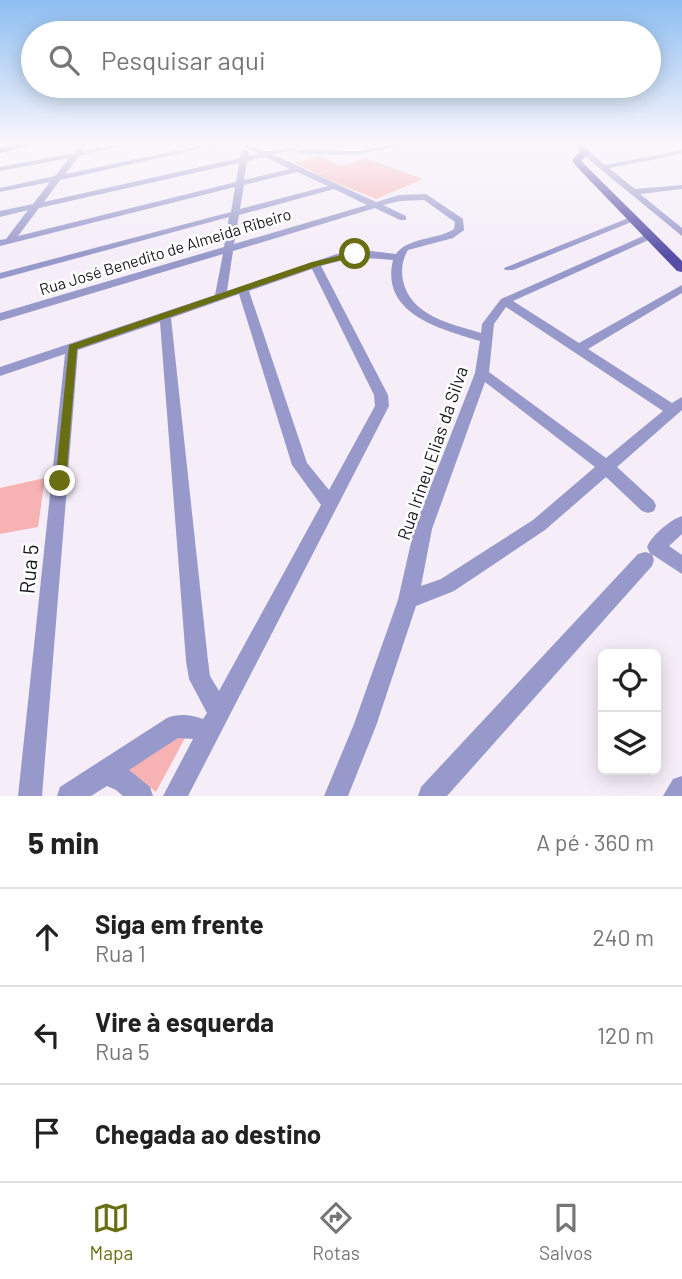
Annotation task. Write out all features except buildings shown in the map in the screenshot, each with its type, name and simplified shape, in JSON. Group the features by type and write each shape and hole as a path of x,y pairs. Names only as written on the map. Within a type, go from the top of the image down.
{"main road":[{"path":"596,181 682,268"}],"street":[{"path":"0,190 44,181"},
{"path":"0,251 4,242 57,181"},
{"path":"0,214 147,181"},
{"path":"4,242 249,181"},
{"path":"326,181 403,218"},
{"path":"620,181 682,233"},
{"path":"221,295 241,183"},
{"path":"0,276 337,186"},
{"path":"633,192 682,187"},
{"name":"Rua José Benedito de Almeida Ribeiro","path":"0,317 374,205 421,196 460,221 459,230 441,238 413,244 397,257"},
{"path":"509,268 634,219"},
{"path":"505,301 650,236"},
{"path":"0,372 221,295 315,264 355,254 397,257 397,286 406,305 444,324 486,339"},
{"path":"175,796 218,709 382,405 381,395 315,264"},
{"path":"243,288 300,465 328,502"},
{"path":"577,349 682,288"},
{"path":"408,600 447,584 539,525 677,406 577,349 505,301"},
{"name":"Rua Irineu Elias da Silva","path":"336,796 365,726 408,600 423,529 482,373 488,324 505,301"},
{"path":"165,315 197,661 200,679 218,709"},
{"name":"Rua 5","path":"30,796 72,347"},
{"path":"482,373 607,468 648,506"},
{"path":"682,523 656,547 682,566"},
{"path":"430,796 646,560"},
{"path":"69,796 175,726 193,726 206,732"},
{"path":"106,773 125,781 141,796"},
{"path":"675,796 682,788"}],"shaded area":[{"path":"332,181 418,181 376,199"},
{"path":"45,478 38,527 0,534 0,488"},
{"path":"178,730 186,736 156,792 123,767"}],"route":[{"path":"60,481 72,347 315,264 355,254"}]}
